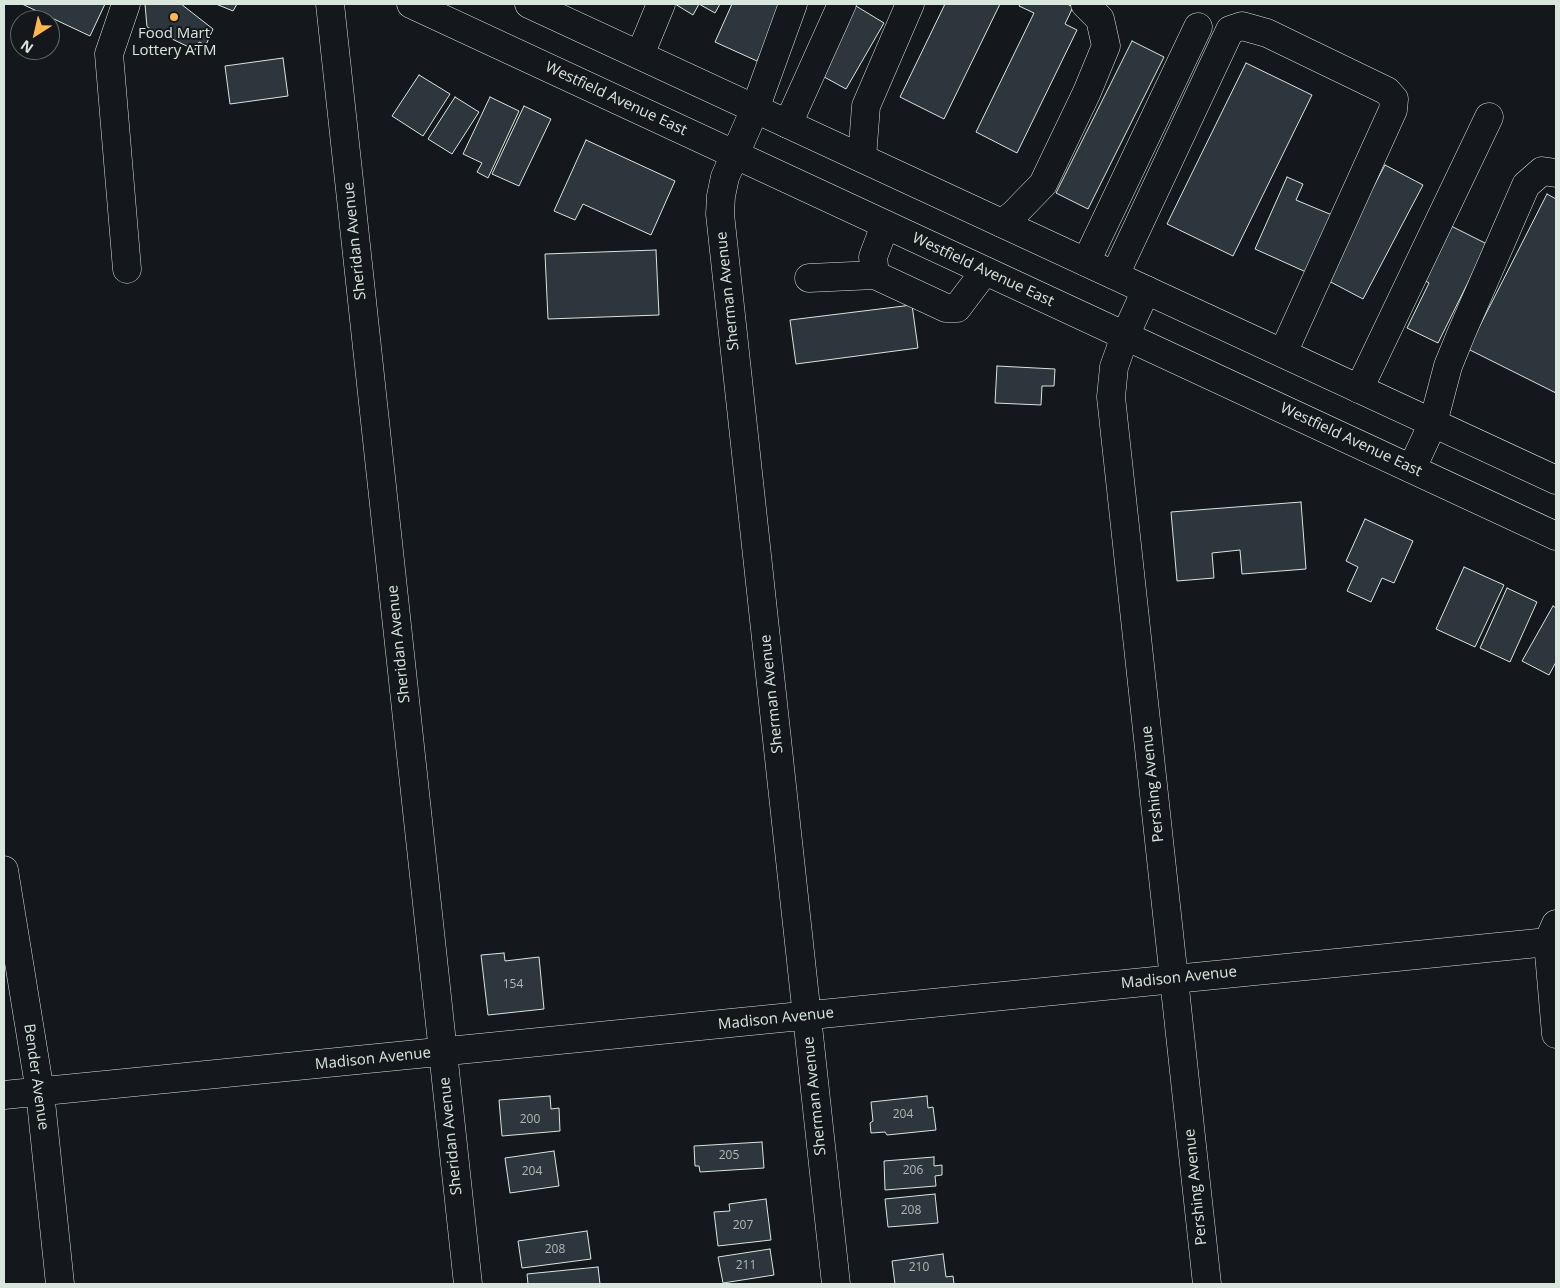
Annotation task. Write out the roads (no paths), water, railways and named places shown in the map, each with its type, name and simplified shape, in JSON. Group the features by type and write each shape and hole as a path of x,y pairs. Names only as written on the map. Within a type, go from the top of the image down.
{"street":[{"path":"126,4 109,54 127,269"},
{"name":"Sheridan Avenue","path":"330,4 468,1284"},
{"name":"Westfield Avenue East","path":"410,4 1556,536"},
{"path":"529,4 1556,480"},
{"path":"640,55 662,4"},
{"name":"Sherman Avenue","path":"794,4 755,109 725,177 720,214 836,1284"},
{"path":"788,124 842,4"},
{"path":"862,158 866,106 910,4"},
{"path":"1002,223 1014,214 1043,184 1087,92 1106,46 1100,19 1085,4"},
{"path":"1115,275 1230,30 1242,26 1267,33 1387,91 1394,99 1393,110 1284,354"},
{"path":"1086,262 1198,27"},
{"path":"1359,389 1489,117"},
{"path":"1412,468 1433,423 1448,366 1526,185 1542,171 1556,173"},
{"path":"875,275 873,257 885,225"},
{"path":"809,278 875,275 946,308 957,308 985,271"},
{"name":"Pershing Avenue","path":"1146,290 1125,336 1114,366 1111,397 1207,1284"},
{"name":"Bender Avenue","path":"4,870 40,1092 60,1284"},
{"path":"1552,933 1556,1034"},
{"name":"Madison Avenue","path":"4,1095 1174,979 1552,933"}],"place":[{"name":"Food Mart Lottery ATM","path":"174,17"}]}
